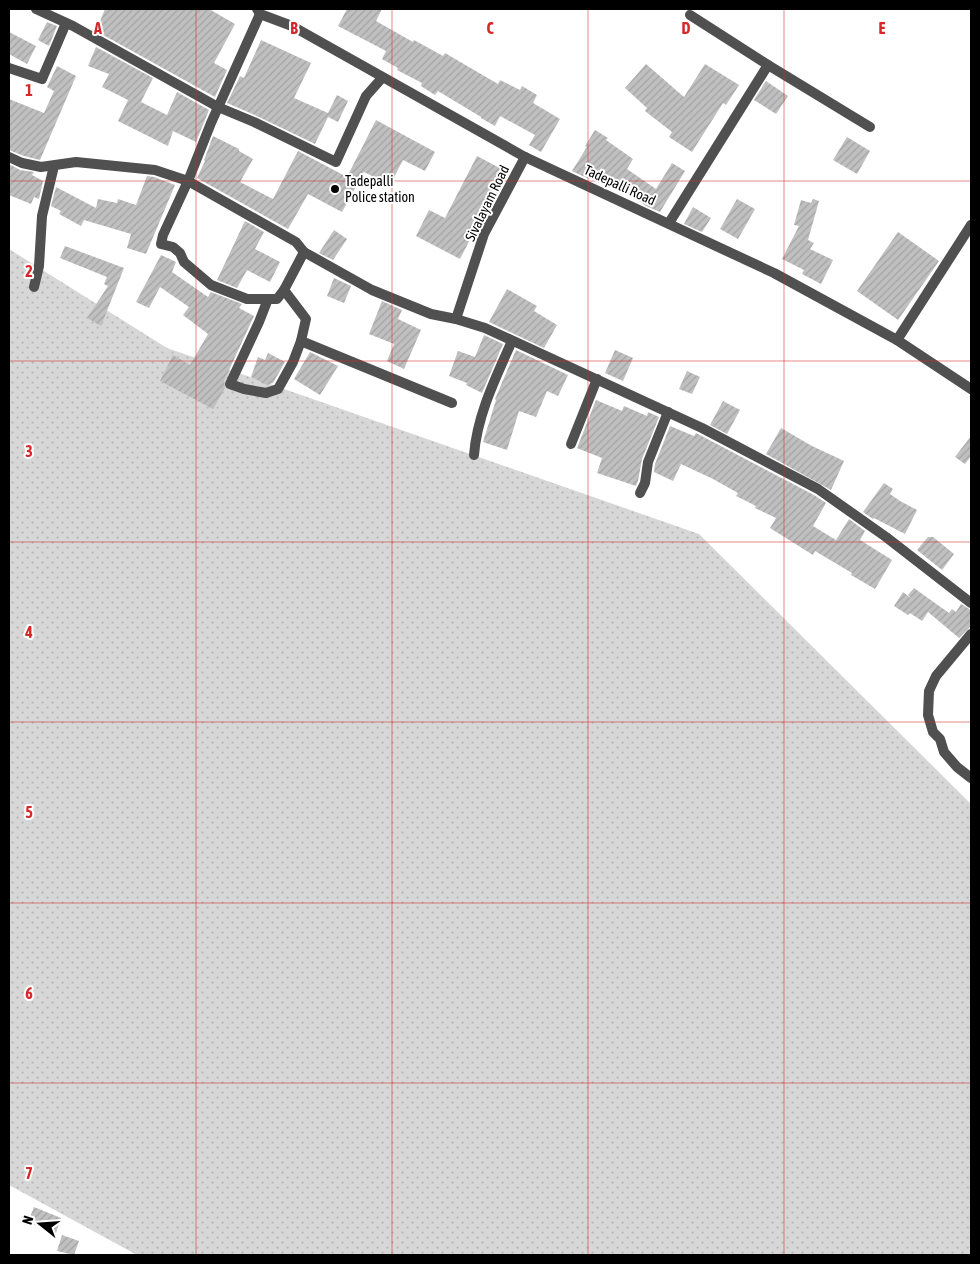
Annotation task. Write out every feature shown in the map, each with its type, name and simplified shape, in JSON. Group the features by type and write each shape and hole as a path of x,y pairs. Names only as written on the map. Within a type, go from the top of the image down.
{"street":[{"path":"36,9 66,23 218,107 254,122 336,162 366,96 382,78"},
{"path":"258,12 188,181 163,235 161,244 173,248 180,253 184,262 211,285 247,299 277,299 284,290 304,252"},
{"name":"Tadepalli Road","path":"258,12 292,26 525,157 774,273 897,340 971,389"},
{"path":"690,15 768,66 870,127"},
{"path":"9,68 42,79 66,23"},
{"path":"669,223 768,66"},
{"path":"9,157 22,163 41,167 76,162 156,170 188,181 296,242 304,252 372,290 431,314 485,328 512,340 710,432 818,489 886,537 971,603"},
{"name":"Sivalayam Road","path":"456,319 484,234 525,157"},
{"path":"34,287 39,266 42,216 54,166"},
{"path":"897,340 971,225"},
{"path":"268,299 230,384 266,393 278,389 293,362 301,342 306,319 284,290"},
{"path":"474,455 475,440 486,403 512,340"},
{"path":"301,342 452,402"},
{"path":"571,444 597,379"},
{"path":"640,493 645,483 648,462 668,412"},
{"path":"971,634 936,676 930,691 928,715 933,732 940,739 944,752 957,767 971,778"}],"shaded area":[{"path":"9,249 167,348 699,534 971,804 971,1255 137,1255 9,1185"}],"building":[{"path":"105,9 209,9 235,24 214,63 227,70 215,97 96,31"},
{"path":"347,9 382,9 376,21 413,42 414,40 443,56 445,53 498,84 500,80 520,90 522,86 537,95 533,103 560,119 541,152 529,145 535,135 500,116 495,126 438,91 435,95 421,86 422,83 397,70 398,68 382,59 386,51 338,26"},
{"path":"47,22 57,26 49,46 38,40"},
{"path":"9,32 36,46 27,64 9,54"},
{"path":"261,40 311,63 294,98 328,113 337,95 348,101 338,122 328,117 315,144 227,103 240,76 244,78"},
{"path":"96,47 153,78 141,102 167,115 177,92 209,110 196,142 173,131 168,146 118,121 128,100 102,87 109,74 88,66"},
{"path":"646,64 684,97 705,64 739,85 726,105 723,103 692,152 669,137 672,132 645,111 647,108 625,88"},
{"path":"57,66 76,76 40,160 9,150 9,99 44,113 54,91 47,87"},
{"path":"766,81 788,96 776,114 754,100"},
{"path":"376,120 435,152 425,171 403,160 390,185 364,172 342,212 308,194 288,229 197,178 213,136 239,149 239,151 253,159 240,182 273,199 298,151 347,177"},
{"path":"595,130 608,138 606,140 633,159 627,169 656,189 672,163 685,171 660,212 646,206 616,184 613,188 601,179 599,183 591,177 589,179 572,171"},
{"path":"847,137 870,151 857,174 833,160"},
{"path":"477,156 509,173 480,227 477,226 460,259 416,236 429,210 445,218"},
{"path":"9,164 20,170 34,172 32,175 43,181 39,199 34,197 31,204 9,195"},
{"path":"147,176 175,185 146,254 127,248 131,234 84,220 81,226 59,214 61,211 51,206 56,187 96,208 98,199 117,203 118,199 136,205"},
{"path":"737,199 755,209 738,239 720,229"},
{"path":"813,199 819,201 808,240 814,243 810,249 833,260 821,284 802,274 804,270 782,259 799,226 794,225 801,200 811,203"},
{"path":"693,207 711,218 702,232 684,224"},
{"path":"245,221 264,232 255,249 280,262 270,282 247,270 237,288 217,280"},
{"path":"334,230 347,239 333,260 319,253"},
{"path":"898,232 939,261 898,320 857,291"},
{"path":"65,246 124,268 101,326 87,318 108,286 104,284 107,277 60,258"},
{"path":"161,255 176,262 172,272 208,297 211,292 242,304 239,308 254,316 224,381 225,388 213,409 160,381 173,355 190,365 208,334 183,315 189,307 160,287 149,308 136,302"},
{"path":"334,278 351,286 344,303 327,296"},
{"path":"507,289 537,306 534,311 557,325 544,348 489,322"},
{"path":"382,301 402,310 398,319 421,330 404,369 387,361 394,344 369,334"},
{"path":"484,335 503,344 482,393 466,385 467,383 449,376 458,351 475,357"},
{"path":"516,350 568,375 558,396 547,391 536,417 519,411 507,450 483,442 495,399"},
{"path":"615,350 633,358 623,381 605,373"},
{"path":"310,352 338,366 320,395 294,379"},
{"path":"268,353 285,362 273,383 267,385 251,377 258,357 265,360"},
{"path":"687,371 700,377 692,394 679,389"},
{"path":"596,400 622,411 624,406 647,416 648,412 659,417 642,459 636,486 597,473 602,458 577,448"},
{"path":"723,401 740,410 727,434 710,425"},
{"path":"670,426 694,436 696,433 826,503 813,526 836,540 849,519 865,531 860,540 892,560 875,589 815,551 813,555 770,528 776,518 755,508 756,506 736,496 738,493 713,479 681,464 673,481 654,472 655,464"},
{"path":"781,428 812,446 844,461 831,490 766,454"},
{"path":"971,436 971,456 965,464 955,457"},
{"path":"884,483 893,489 890,494 917,510 905,534 873,519 863,512"},
{"path":"928,537 933,537 954,554 942,570 917,550"},
{"path":"914,588 949,613 952,609 956,612 961,604 971,610 971,626 959,638 928,612 922,621 894,606 903,592 912,599 908,595"},
{"path":"34,1207 61,1218 56,1233 28,1222"},
{"path":"62,1235 79,1241 74,1255 57,1251"}],"place":[{"name":"Tadepalli Police station","path":"335,189"}]}
